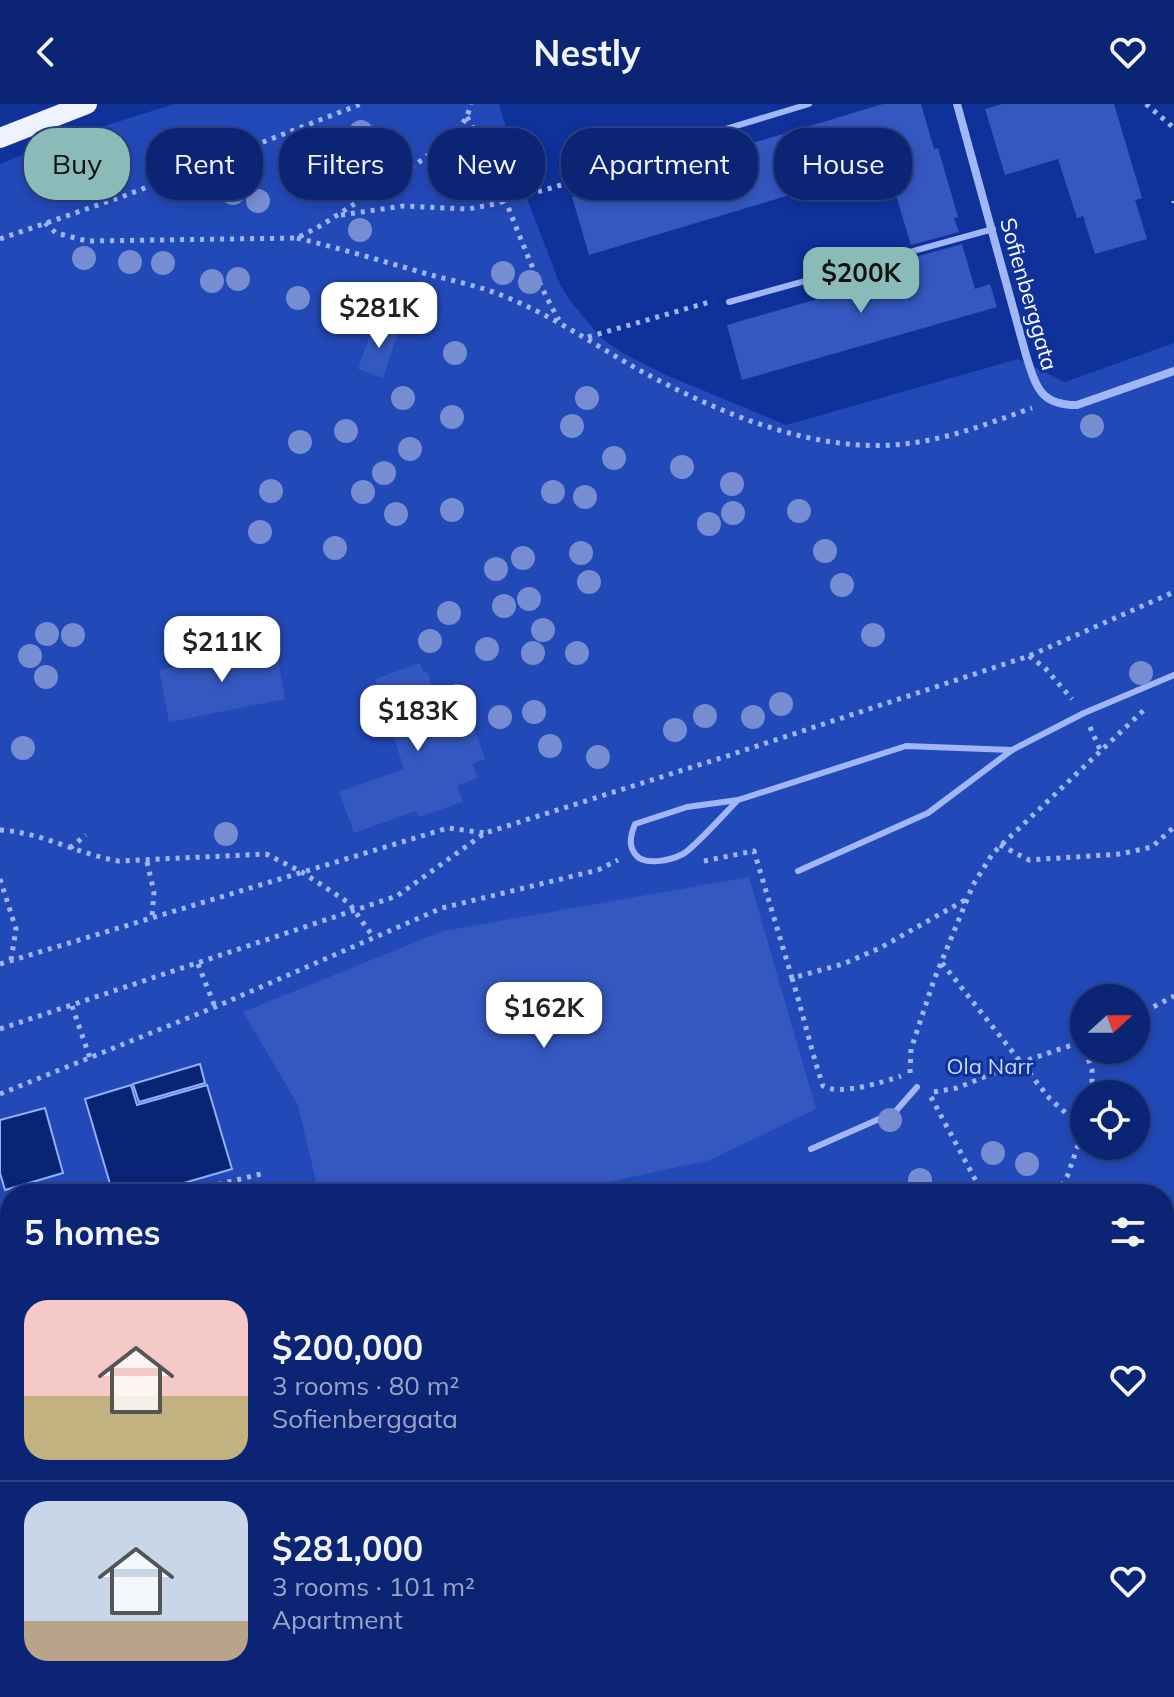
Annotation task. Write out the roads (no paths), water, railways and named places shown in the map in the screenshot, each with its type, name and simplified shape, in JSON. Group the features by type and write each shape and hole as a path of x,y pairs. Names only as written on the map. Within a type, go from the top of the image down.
{"main road":[{"path":"0,138 90,105"}],"street":[{"name":"Sofienberggata","path":"957,104 1026,355 1035,384 1046,399 1062,405 1077,405 1174,371"}],"lane":[{"path":"729,128 809,104"},
{"path":"729,302 993,229"},
{"path":"798,871 928,813 1012,750 1084,713 1170,677"},
{"path":"738,800 684,854 642,861 633,853 630,836 635,824 687,807 738,800 906,746 1012,750"},
{"path":"811,1149 895,1112 917,1087"}],"park label":[{"name":"Ola Narr","path":"990,1066"}]}
